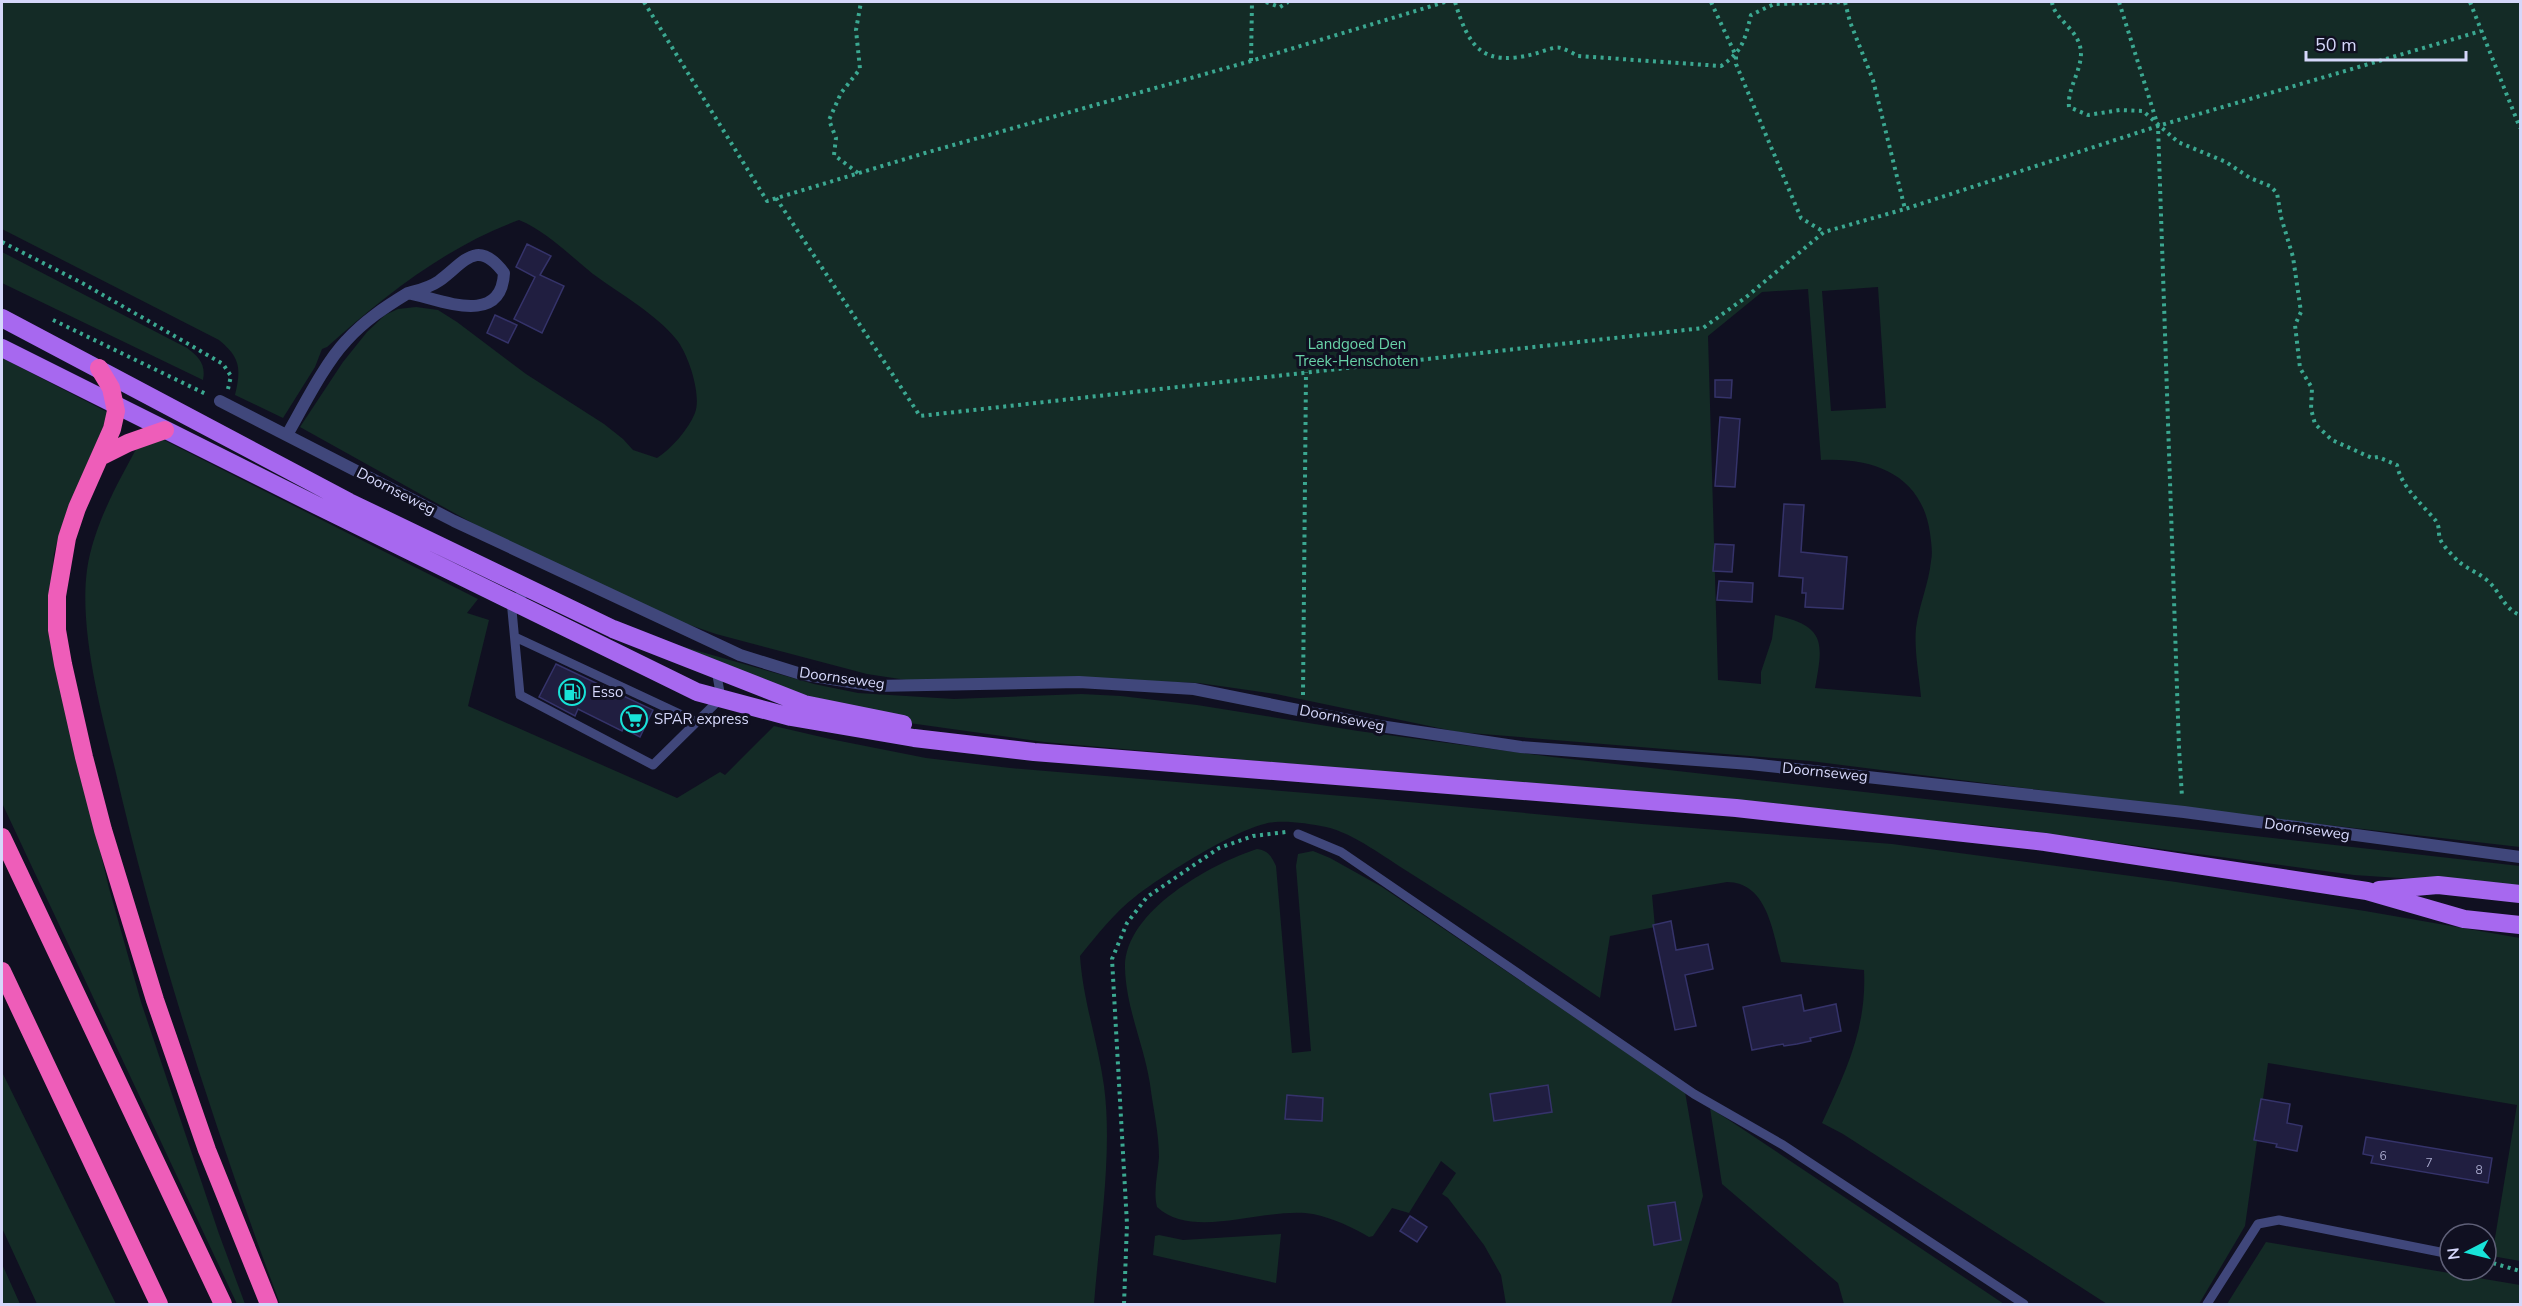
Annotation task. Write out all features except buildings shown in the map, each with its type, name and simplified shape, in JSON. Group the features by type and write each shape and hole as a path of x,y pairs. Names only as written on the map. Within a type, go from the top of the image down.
{"highway":[{"path":"99,368 111,388 117,406 112,429 102,456 77,507 60,571 57,630 63,664 103,830 154,1000 207,1150 269,1305"},
{"path":"102,456 128,443 165,430"},
{"path":"2,837 223,1305"},
{"path":"2,971 159,1305"},
{"path":"2,983 15,999"}],"main road":[{"name":"Doornseweg","path":"2,318 349,502 613,629 804,704 1034,752"},
{"name":"Doornseweg","path":"2,348 698,692 803,719 914,738 1034,752 1748,810 2045,842 2367,891 2464,919 2520,925"},
{"name":"Doornseweg","path":"2367,891 2438,885 2520,894"}],"street":[{"path":"287,435 345,342 370,318 408,293 426,288 439,281 467,257 485,257 494,260 504,273 499,295 490,302 477,305 449,304 408,293"},
{"name":"Doornseweg","path":"220,401 454,521 740,655 801,674 875,686 1079,682 1194,689 1373,725 1521,747 1750,764 2184,812 2520,857"}],"lane":[{"path":"531,590 511,600 520,696 654,765 721,698 716,670"},
{"path":"514,637 697,722"},
{"path":"1298,834 1341,852 1694,1094 1783,1145 2024,1305"},
{"path":"2207,1305 2258,1224 2279,1220 2438,1252"}],"path":[{"path":"644,2 767,201 1251,61 1445,2"},
{"path":"858,173 834,155 836,138 829,120 841,93 860,69 856,30 861,2"},
{"path":"1251,61 1252,2"},
{"path":"1266,2 1280,7 1288,2"},
{"path":"1455,2 1461,23 1471,42 1493,58 1518,58 1559,47 1578,56 1721,66 1736,56 1752,15 1774,4 1846,2 1850,22 1873,80 1905,209"},
{"path":"1711,2 1736,56 1736,64 1801,218 1824,232"},
{"path":"2052,2 2052,8 2074,30 2081,53 2072,91 2068,97 2068,107 2088,115 2120,110 2143,111 2178,142 2226,162 2250,178 2270,186 2277,193 2281,217 2293,257 2301,312 2295,325 2300,368 2312,388 2311,409 2315,424 2332,440 2372,458 2378,457 2397,465 2398,474 2414,497 2436,521 2440,540 2457,560 2489,581 2504,603 2520,615"},
{"path":"2119,2 2158,126 2179,748 2184,812"},
{"path":"2470,2 2520,128"},
{"path":"776,198 920,416 1703,328 1745,298 1824,232 1905,209 2158,126 2481,31"},
{"path":"2,242 84,284 223,364 231,376 230,385 220,401 44,316"},
{"path":"1303,711 1306,372"},
{"path":"1124,1305 1127,1224 1112,959 1127,923 1147,897 1181,873 1219,848 1253,836 1288,832 1298,834"},
{"path":"2498,1264 2520,1270"}],"green space":[{"name":"Landgoed Den Treek-Henschoten","path":"2,2 2520,2 2520,847 2222,813 1810,761 1458,732 1276,694 1199,683 1076,678 913,681 867,674 716,634 652,612 483,529 300,427 343,362 367,332 385,315 398,309 416,307 438,310 457,322 526,374 604,424 633,450 657,458 668,449 688,426 697,405 693,374 681,345 648,312 593,274 549,237 530,225 519,220 492,231 442,258 394,291 322,349 315,367 283,418 235,395 238,378 237,364 232,353 219,340 2,229","holes":["1878,287 1886,408 1831,411 1822,291","1808,289 1821,460 1841,460 1877,466 1906,484 1917,497 1925,513 1932,554 1916,628 1916,654 1921,697 1815,688 1820,648 1818,639 1813,631 1804,625 1775,615 1772,639 1761,672 1761,684 1718,680 1708,336 1762,292"]},
{"path":"2,252 187,348 201,361 203,380 2,283"},
{"path":"2,358 109,413 66,513 54,553 50,598 80,768 109,888 141,1002 245,1304 237,1304 2,803"},
{"path":"146,431 478,599 467,613 489,620 468,706 677,798 720,772 725,775 774,726 926,758 1010,768 1892,844 2176,882 2520,938 2520,1261 2498,1257 2498,1222 2517,1105 2268,1063 2245,1226 2199,1304 2107,1304 1843,1134 1822,1123 1853,1049 1862,1011 1864,970 1781,962 1766,911 1760,899 1751,890 1740,884 1727,882 1652,895 1655,927 1610,936 1600,998 1358,840 1326,827 1276,822 1244,831 1164,876 1120,910 1080,956 1084,989 1104,1086 1106,1112 1106,1167 1094,1304 280,1304 189,1040 131,837 98,696 86,618 87,570 96,534 119,481"},
{"path":"642,635 814,684 858,693 954,699 1081,694 1121,696 1553,757 2520,866 2520,886 2354,875 1990,826 1044,742 902,722 833,709"},
{"path":"1257,849 1269,854 1276,866 1292,1053 1311,1051 1296,866 1298,854 1313,851 1382,887 1685,1092 1703,1196 1671,1304 1506,1304 1501,1275 1484,1245 1448,1198 1442,1194 1456,1173 1441,1161 1409,1213 1392,1208 1373,1236 1369,1237 1342,1223 1313,1214 1274,1214 1210,1222 1172,1217 1157,1207 1155,1195 1159,1157 1158,1139 1147,1069 1128,998 1125,968 1128,947 1139,927 1154,909 1173,893 1217,866"},
{"path":"2,1072 116,1304 37,1304 2,1228"},
{"path":"1710,1108 2004,1304 1844,1304 1838,1283 1722,1184"},
{"path":"1281,1234 1276,1283 1153,1255 1155,1236 1159,1235 1183,1240"},
{"path":"2266,1242 2438,1271 2438,1282 2498,1281 2520,1285 2520,1304 2227,1304"},
{"path":"2,1264 20,1304 2,1304"}],"place":[{"name":"Esso","path":"572,692"},
{"name":"SPAR express","path":"634,719"}]}
